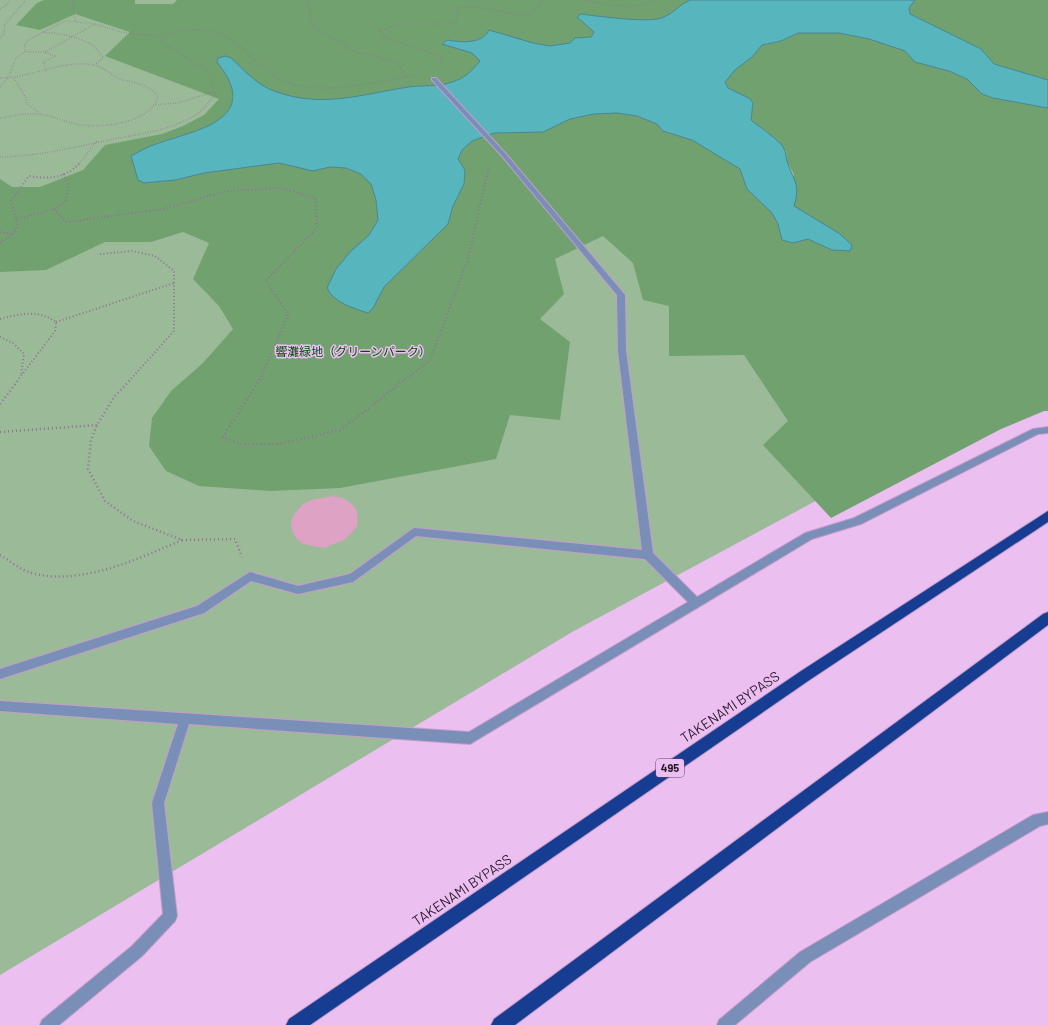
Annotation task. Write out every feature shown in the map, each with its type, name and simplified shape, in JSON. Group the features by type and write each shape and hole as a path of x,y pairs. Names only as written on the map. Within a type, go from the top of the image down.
{"highway":[{"name":"TAKENAMI BYPASS","path":"295,1025 799,680 1048,516"},
{"path":"500,1025 1048,618"}],"street":[{"path":"434,79 504,155 621,295 622,351 648,555 696,603"},
{"path":"0,706 470,738 809,536 857,521 1036,431 1048,430"},
{"path":"0,674 200,610 250,576 298,590 353,578 414,532 648,555"},
{"path":"47,1025 137,951 170,916 158,803 185,719"},
{"path":"724,1025 805,957 1038,820 1048,818"}],"path":[{"path":"0,9 8,4 10,0"},
{"path":"0,26 5,24 26,0"},
{"path":"72,0 75,21"},
{"path":"307,0 306,7 311,20 318,31 340,41 351,50 398,63 406,76"},
{"path":"487,5 501,11 522,16 533,14 542,0"},
{"path":"584,0 619,6 650,4 654,0"},
{"path":"439,66 442,62 442,58 438,55 382,36 380,31 393,24 404,23 442,27 453,24 458,17 457,8 469,4"},
{"path":"25,52 25,44 41,32 65,21 95,24 121,32 164,37"},
{"path":"0,38 4,34 5,24"},
{"path":"44,52 95,24"},
{"path":"0,157 31,156 97,141 150,132 176,124 197,114 209,103 215,94 211,79 202,67 160,41 164,37 180,30 198,29 214,32 233,40 272,75 292,84 315,88 339,87 419,74"},
{"path":"41,32 58,33 72,37 92,46 102,54 103,58 95,66"},
{"path":"0,87 8,78 16,58 25,52 44,52 55,56 43,62 46,70"},
{"path":"0,78 28,76 62,65 77,64 95,66 104,69 109,74 118,78 145,85 153,90 156,95 153,105 148,110 126,121 106,125 73,124 40,114 22,114 0,118"},
{"path":"14,78 26,98 27,104 40,114"},
{"path":"153,105 165,106 178,104 214,92"},
{"path":"0,243 13,234 18,225 11,201 29,176 49,180 73,170 86,157 97,141"},
{"path":"54,209 66,222 163,209 227,191 282,188 316,198 317,228 266,280 288,314 262,376 223,437 240,444 279,444 340,430 430,360 468,259 488,170 504,155"},
{"path":"16,219 54,209 65,202 69,187 63,174"},
{"path":"0,232 13,234"},
{"path":"100,254 132,251 155,256 174,271 174,331 114,397 97,425 91,440 88,469 105,501 134,522 182,540 234,540 250,576"},
{"path":"56,322 174,283"},
{"path":"0,319 35,312 49,315 56,322"},
{"path":"0,404 55,331 56,322"},
{"path":"0,337 13,343 24,354 21,376"},
{"path":"0,432 97,425"},
{"path":"0,555 28,572 76,577 116,569 182,540"}],"green space":[{"name":"響灘緑地（グリーンパーク）","path":"0,0 1031,0 1048,3 1048,376 572,632 0,975"},
{"path":"44,0 135,0 135,4 173,4 177,0 690,0 668,15 658,19 637,20 581,14 578,17 594,32 591,37 575,38 570,43 550,46 489,31 481,39 476,41 465,42 447,40 442,44 472,53 480,61 461,79 442,85 409,87 342,98 309,99 274,91 262,85 231,58 217,62 229,81 233,97 229,109 220,119 206,127 157,143 144,183 175,180 204,173 279,163 313,171 330,167 346,168 361,174 371,184 376,200 378,220 369,235 350,252 373,308 384,287 448,224 453,206 464,184 465,170 458,159 462,150 472,141 494,133 543,132 570,119 594,114 617,113 637,116 657,124 663,131 692,140 740,169 748,189 772,213 778,224 782,240 793,243 808,239 816,242 840,234 794,206 794,174 787,162 786,151 780,144 751,120 753,103 749,98 728,88 725,82 735,70 752,57 762,45 781,41 798,33 839,33 869,39 905,51 915,62 949,71 967,79 982,94 993,98 1048,108 1048,411 1044,411 1001,429 831,518 763,445 788,421 744,355 669,356 669,306 643,300 633,263 603,236 555,259 564,294 540,319 570,342 560,420 510,415 496,459 340,488 270,491 199,486 166,471 149,446 152,418 171,391 203,363 233,329 219,306 193,279 209,243 183,232 151,242 105,242 46,270 0,272 0,179 12,187 40,187 83,170 105,145 162,134 183,126 204,115 219,99 105,56 130,32 75,14 40,30 16,25 37,3"},
{"path":"915,0 1048,0 1048,80 994,64 981,49 910,14 909,8"}],"shaded area":[{"path":"690,0 915,0 909,8 910,14 981,49 994,64 1048,80 1048,108 993,98 982,94 967,79 949,71 915,62 905,51 869,39 839,33 798,33 781,41 762,45 752,57 735,70 725,82 728,88 749,98 753,103 751,120 784,148 797,192 794,206 840,234 852,245 850,251 832,250 808,239 793,243 782,240 778,224 772,213 747,189 740,169 692,140 663,131 657,124 637,116 617,113 594,114 570,119 543,132 494,133 472,141 462,150 458,159 465,170 464,184 453,206 448,224 384,287 373,308 368,313 350,307 334,298 327,288 336,269 350,252 369,235 378,220 376,200 371,184 361,174 346,168 330,167 313,171 279,163 204,173 175,180 144,183 138,180 131,156 141,150 208,126 221,118 229,109 233,96 229,81 217,62 218,58 226,56 231,58 256,81 274,91 309,99 342,98 409,87 442,85 461,79 480,61 472,53 442,44 447,40 464,42 476,40 485,35 489,30 533,43 550,46 570,43 575,38 591,37 594,32 577,17 581,14 637,20 658,19 668,15"}],"building":[{"path":"333,496 343,498 351,503 356,509 358,517 357,526 344,540 324,548 303,544 296,538 292,530 291,521 295,513 302,505 311,500"}]}
